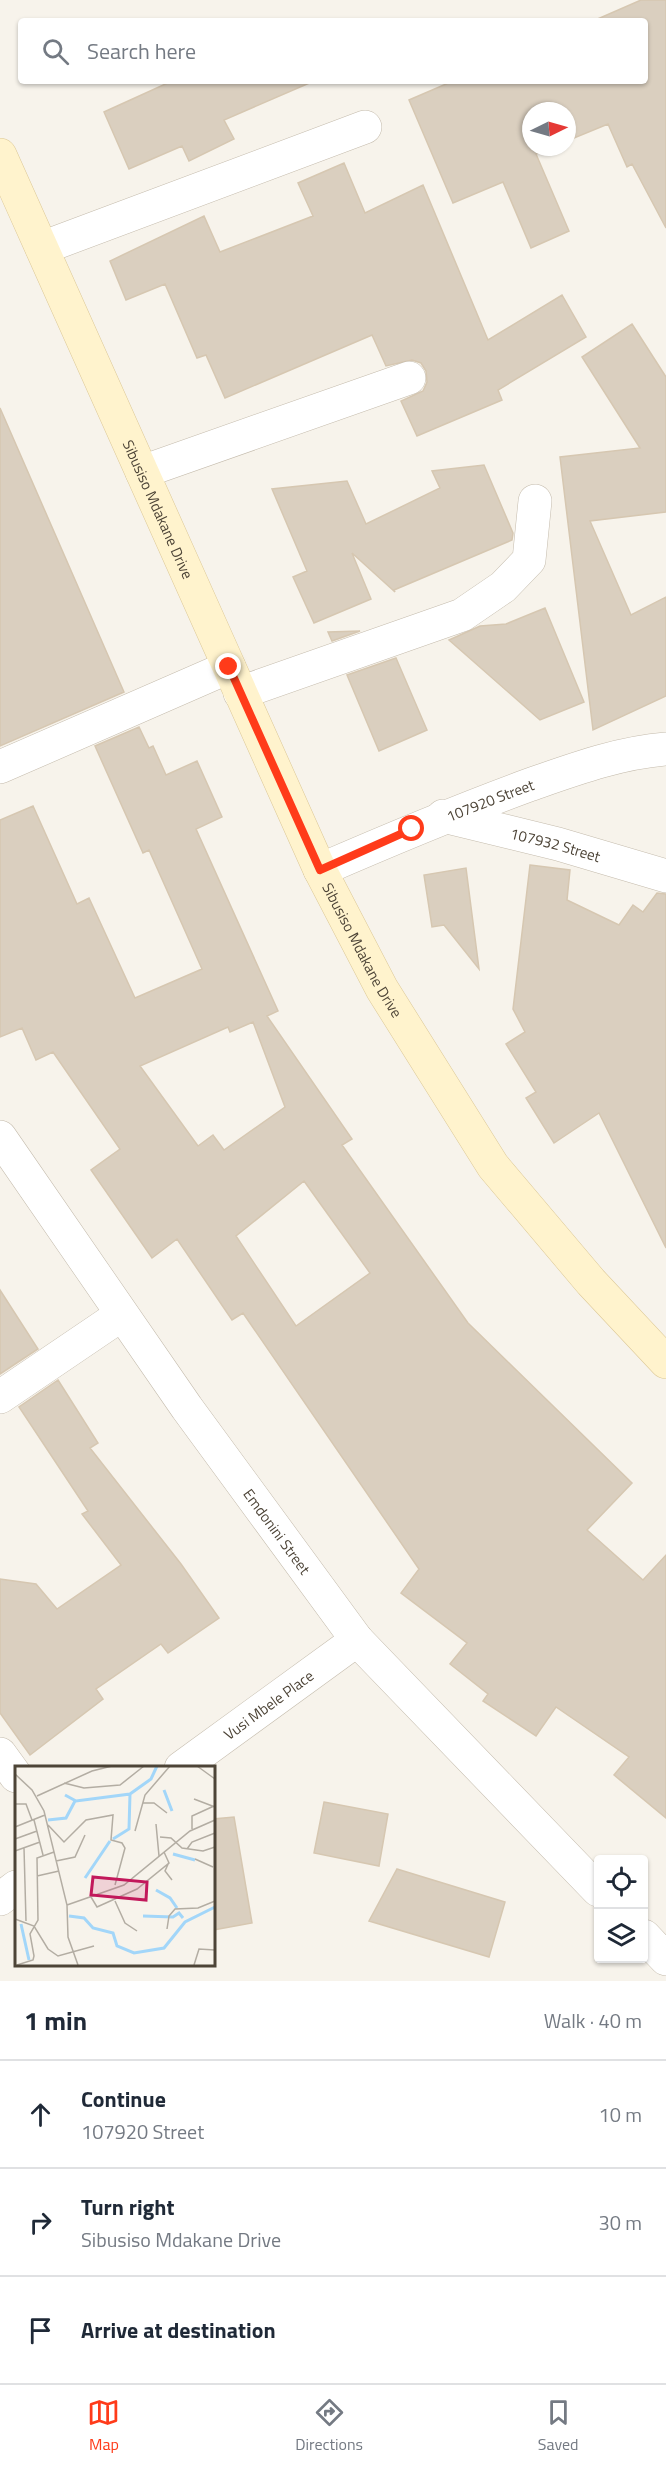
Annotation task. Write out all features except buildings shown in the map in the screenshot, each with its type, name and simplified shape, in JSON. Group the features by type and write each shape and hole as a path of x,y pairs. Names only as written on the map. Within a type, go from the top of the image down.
{"street":[{"path":"42,248 365,127"},
{"name":"Sibusiso Mdakane Drive","path":"0,155 320,870 382,989 493,1166 591,1282 666,1362"},
{"path":"142,472 410,378"},
{"path":"0,767 235,680 462,615 503,587 529,560 535,501"},
{"name":"107920 Street","path":"320,870 443,816 598,761 632,752 666,749"},
{"name":"107932 Street","path":"443,816 558,844 666,876"},
{"name":"Emdonini Street","path":"0,1137 121,1315 357,1640 594,1886"},
{"path":"0,1397 121,1315"},
{"name":"Vusi Mbele Place","path":"184,1766 357,1640"},
{"path":"0,1754 15,1775"},
{"path":"0,1899 15,1888"},
{"path":"648,1940 666,1959"}],"route":[{"path":"229,667 320,870 412,829"}]}
